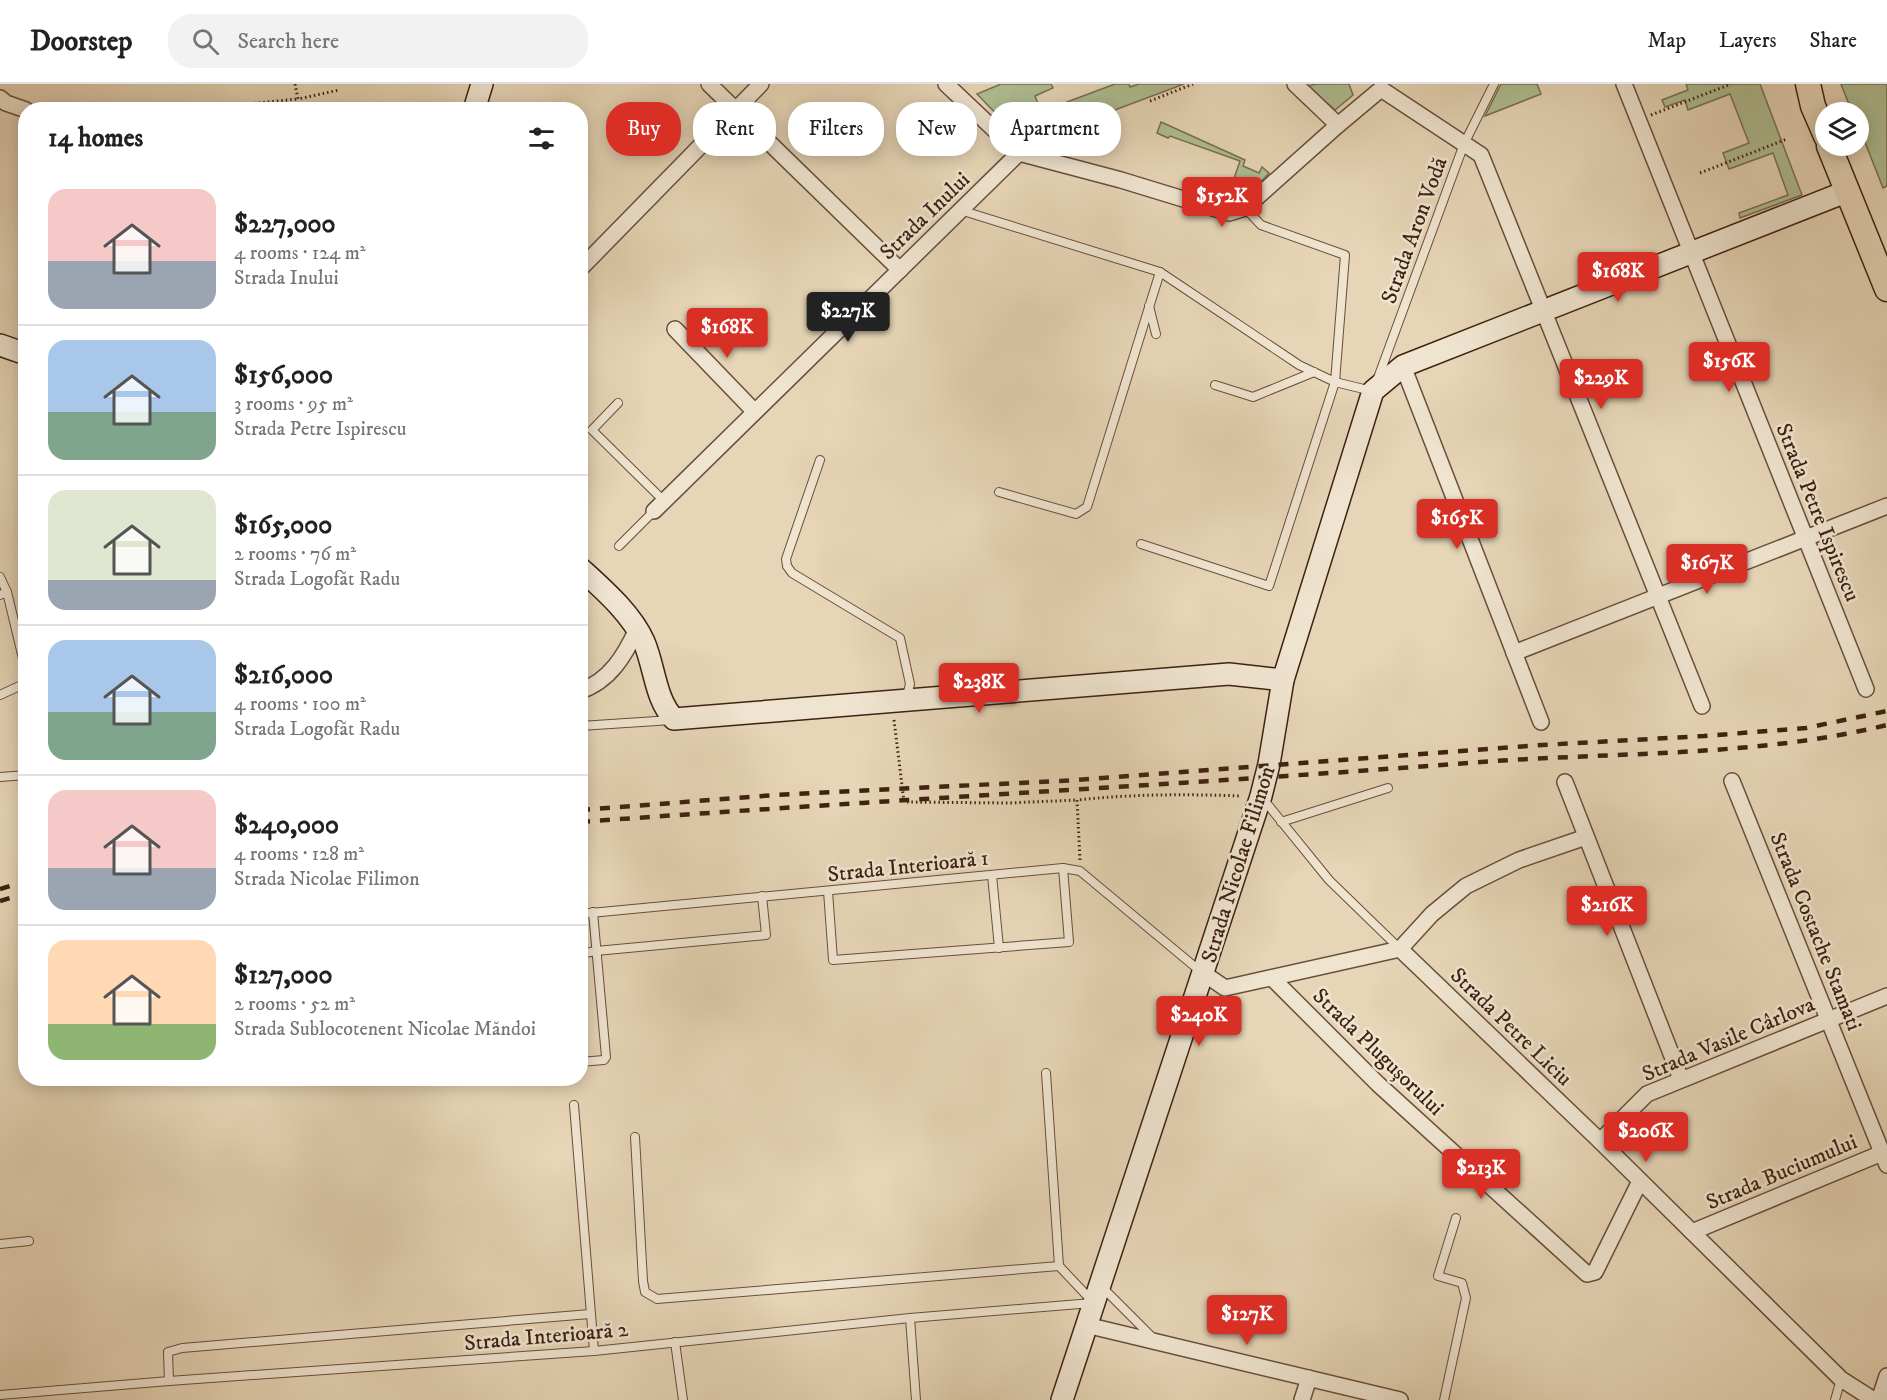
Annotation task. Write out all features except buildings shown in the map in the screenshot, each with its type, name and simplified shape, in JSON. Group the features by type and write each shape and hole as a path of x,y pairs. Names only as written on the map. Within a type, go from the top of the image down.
{"main road":[{"path":"1800,84 1811,95"},
{"path":"1833,156 1886,284"}],"street":[{"path":"476,102 482,84"},
{"path":"709,84 729,102"},
{"path":"744,102 761,84"},
{"path":"946,84 989,124"},
{"path":"1295,84 1338,124"},
{"name":"Strada Petre Ispirescu","path":"1623,84 1866,689"},
{"path":"1031,156 1121,180 1229,213 1245,208 1338,124 1381,89 1481,155 1702,706"},
{"path":"0,98 18,107"},
{"path":"776,148 900,270"},
{"path":"588,261 693,154"},
{"name":"Strada Inului","path":"659,506 1017,156"},
{"path":"1373,391 1403,366 1848,191"},
{"path":"675,329 754,411"},
{"path":"0,345 18,351"},
{"path":"1403,366 1541,722"},
{"name":"Strada Nicolae Filimon","path":"1062,1400 1261,796 1269,764 1283,680 1373,391"},
{"path":"1514,653 1887,506"},
{"path":"588,576 620,607 637,628 652,664 660,698 666,711 674,719 1229,674 1283,680"},
{"path":"588,688 612,671 627,651 637,628"},
{"name":"Strada Costache Stamati","path":"1732,781 1885,1158"},
{"path":"1565,782 1681,1079"},
{"path":"1203,973 1225,988 1400,950 1432,914 1466,886 1519,860 1586,837"},
{"name":"Strada Petre Liciu","path":"1400,950 1600,1141 1841,1379 1874,1400"},
{"name":"Strada Plugușorului","path":"1272,978 1378,1084 1587,1274 1595,1272 1640,1181"},
{"name":"Strada Vasile Cârlova","path":"1600,1141 1647,1094 1887,996"},
{"name":"Strada Buciumului","path":"1692,1232 1885,1158"},
{"path":"1086,1324 1374,1396 1400,1400"},
{"path":"1879,1400 1887,1376"},
{"path":"1302,1400 1309,1378"}],"lane":[{"name":"Strada Aron Vodă","path":"1373,391 1464,144 1494,84"},
{"path":"1141,544 1269,586 1335,382 1345,255 1261,225 1245,208"},
{"path":"960,210 1160,272 1299,365 1335,382 1373,391"},
{"path":"999,492 1076,514 1087,507 1160,272"},
{"path":"1149,306 1156,334"},
{"path":"1215,385 1253,397 1314,372"},
{"path":"618,403 592,429 659,506 619,546"},
{"path":"820,460 786,559 787,566 792,573 900,638 910,684 898,701"},
{"path":"0,577 18,644"},
{"path":"0,695 18,687"},
{"path":"588,725 674,719"},
{"path":"0,777 18,776"},
{"path":"1281,822 1388,788"},
{"name":"Strada Petre Liciu","path":"1261,796 1329,880 1400,950"},
{"path":"828,891 833,960 1069,942 1063,868"},
{"name":"Strada Interioară 1","path":"588,913 1063,868 1080,871 1203,973"},
{"path":"992,875 999,948"},
{"path":"588,952 766,935 762,896"},
{"path":"588,1061 604,1060 606,1057 593,912"},
{"path":"1046,1073 1059,1266"},
{"path":"574,1105 594,1351"},
{"path":"635,1137 643,1281 645,1292 657,1299 1059,1266 1156,1341"},
{"path":"1444,1400 1466,1298 1462,1283 1438,1276 1456,1218"},
{"path":"0,1244 29,1241"},
{"name":"Strada Interioară 2","path":"0,1395 594,1351 910,1318 1097,1294"},
{"path":"169,1381 168,1352 182,1348 590,1314"},
{"path":"910,1318 916,1400"},
{"path":"675,1342 683,1400"},
{"path":"1834,1400 1841,1379"}],"path":[{"path":"295,84 298,99"},
{"path":"1150,101 1193,84"},
{"path":"1638,120 1731,84"},
{"path":"267,102 298,99 339,90"},
{"path":"1700,173 1787,139"},
{"path":"898,701 904,802 1008,803 1185,794 1261,796"},
{"path":"1077,800 1080,871"}],"green space":[{"path":"1001,84 1051,84 1053,88 1035,96 1037,102 989,102 989,106 977,94"},
{"path":"1115,84 1129,84 1130,87 1139,84 1184,84 1121,108 1121,102 1067,102"},
{"path":"1305,84 1308,86 1349,84 1353,95 1335,110"},
{"path":"1501,84 1537,84 1541,94 1485,116"},
{"path":"1686,84 1760,84 1802,195 1740,218 1739,213 1788,195 1773,153 1729,169 1723,153 1749,143 1730,94 1688,110 1685,100 1665,107 1662,100 1688,90"},
{"path":"1841,84 1887,84 1887,186 1883,188 1869,152 1869,102 1848,102"},
{"path":"1161,122 1245,160 1243,166 1259,173 1262,167 1269,173 1247,193 1236,195 1229,193 1240,161 1157,133"}],"railway":[{"path":"588,809 776,795 1077,780 1542,745 1704,736 1806,728 1887,711"},
{"path":"588,821 1481,762 1685,752 1788,743 1887,725"},
{"path":"0,889 18,883"},
{"path":"0,901 18,895"}]}
